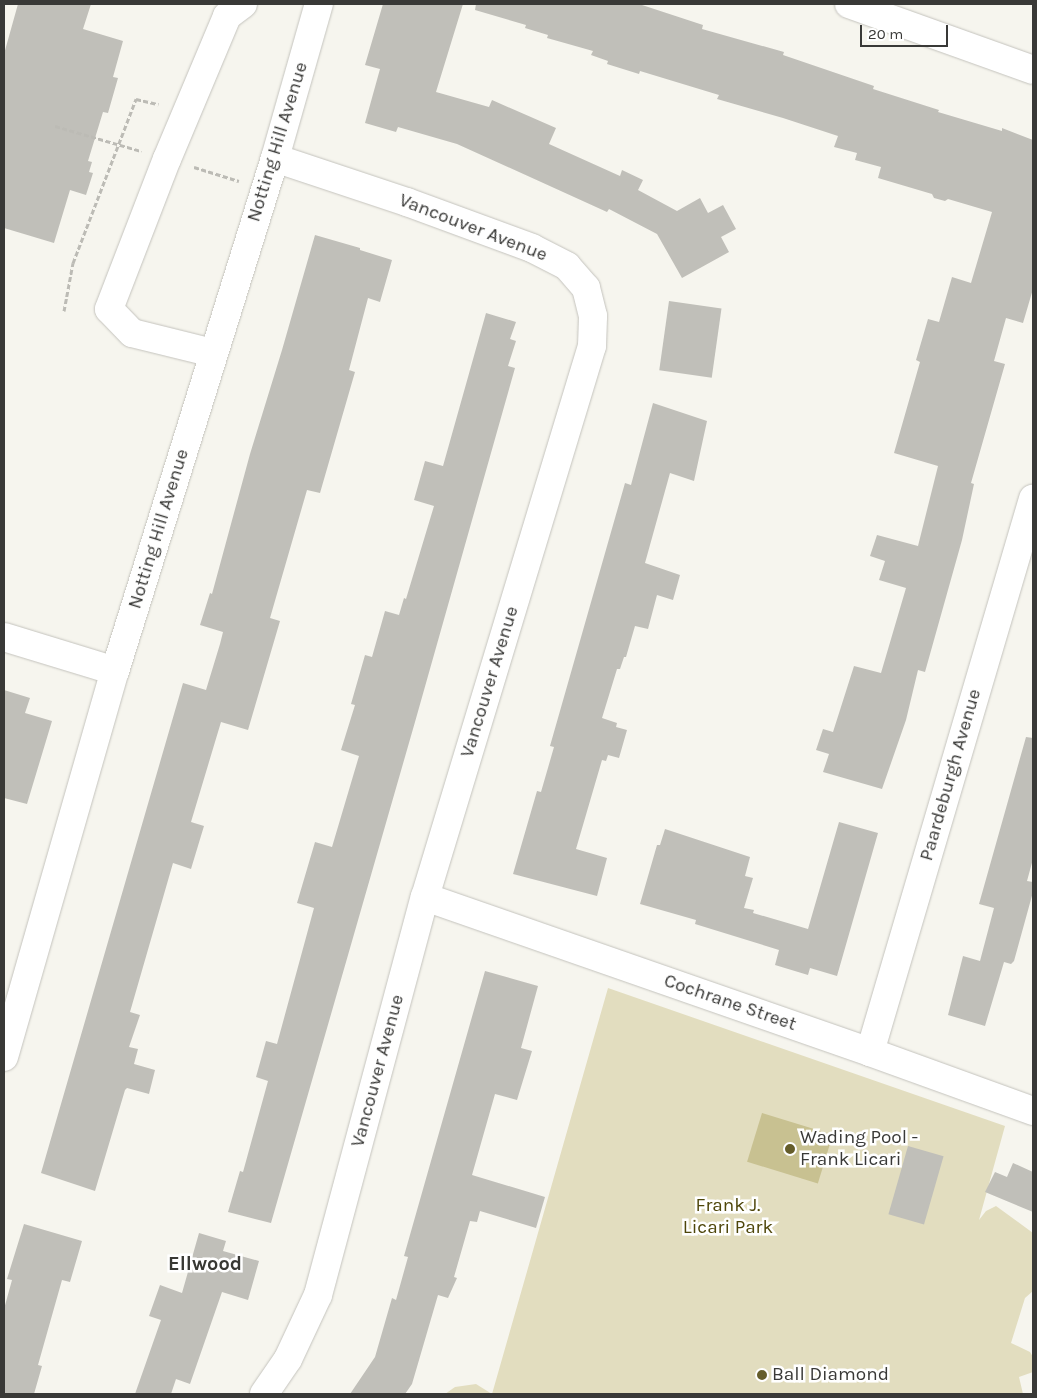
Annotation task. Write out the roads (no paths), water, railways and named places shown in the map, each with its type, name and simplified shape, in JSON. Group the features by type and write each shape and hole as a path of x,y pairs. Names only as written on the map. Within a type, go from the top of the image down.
{"street":[{"path":"214,353 132,333 110,309 226,16 243,4"},
{"name":"Notting Hill Avenue","path":"4,1057 115,672 275,158 320,4"},
{"path":"849,4 1033,70"},
{"name":"Vancouver Avenue","path":"264,1394 288,1359 318,1295 425,897 592,346 593,316 586,288 567,266 532,248 407,202 275,158"},
{"name":"Paardeburgh Avenue","path":"870,1052 1033,499"},
{"path":"4,637 115,672"},
{"name":"Cochrane Street","path":"425,897 870,1052 1033,1111"}],"place":[{"name":"Wading Pool - Frank Licari","path":"790,1149"},
{"name":"Ball Diamond","path":"762,1375"}],"district":[{"name":"Ellwood","path":"205,1263"}],"park label":[{"name":"Frank J. Licari Park","path":"728,1217"}]}
